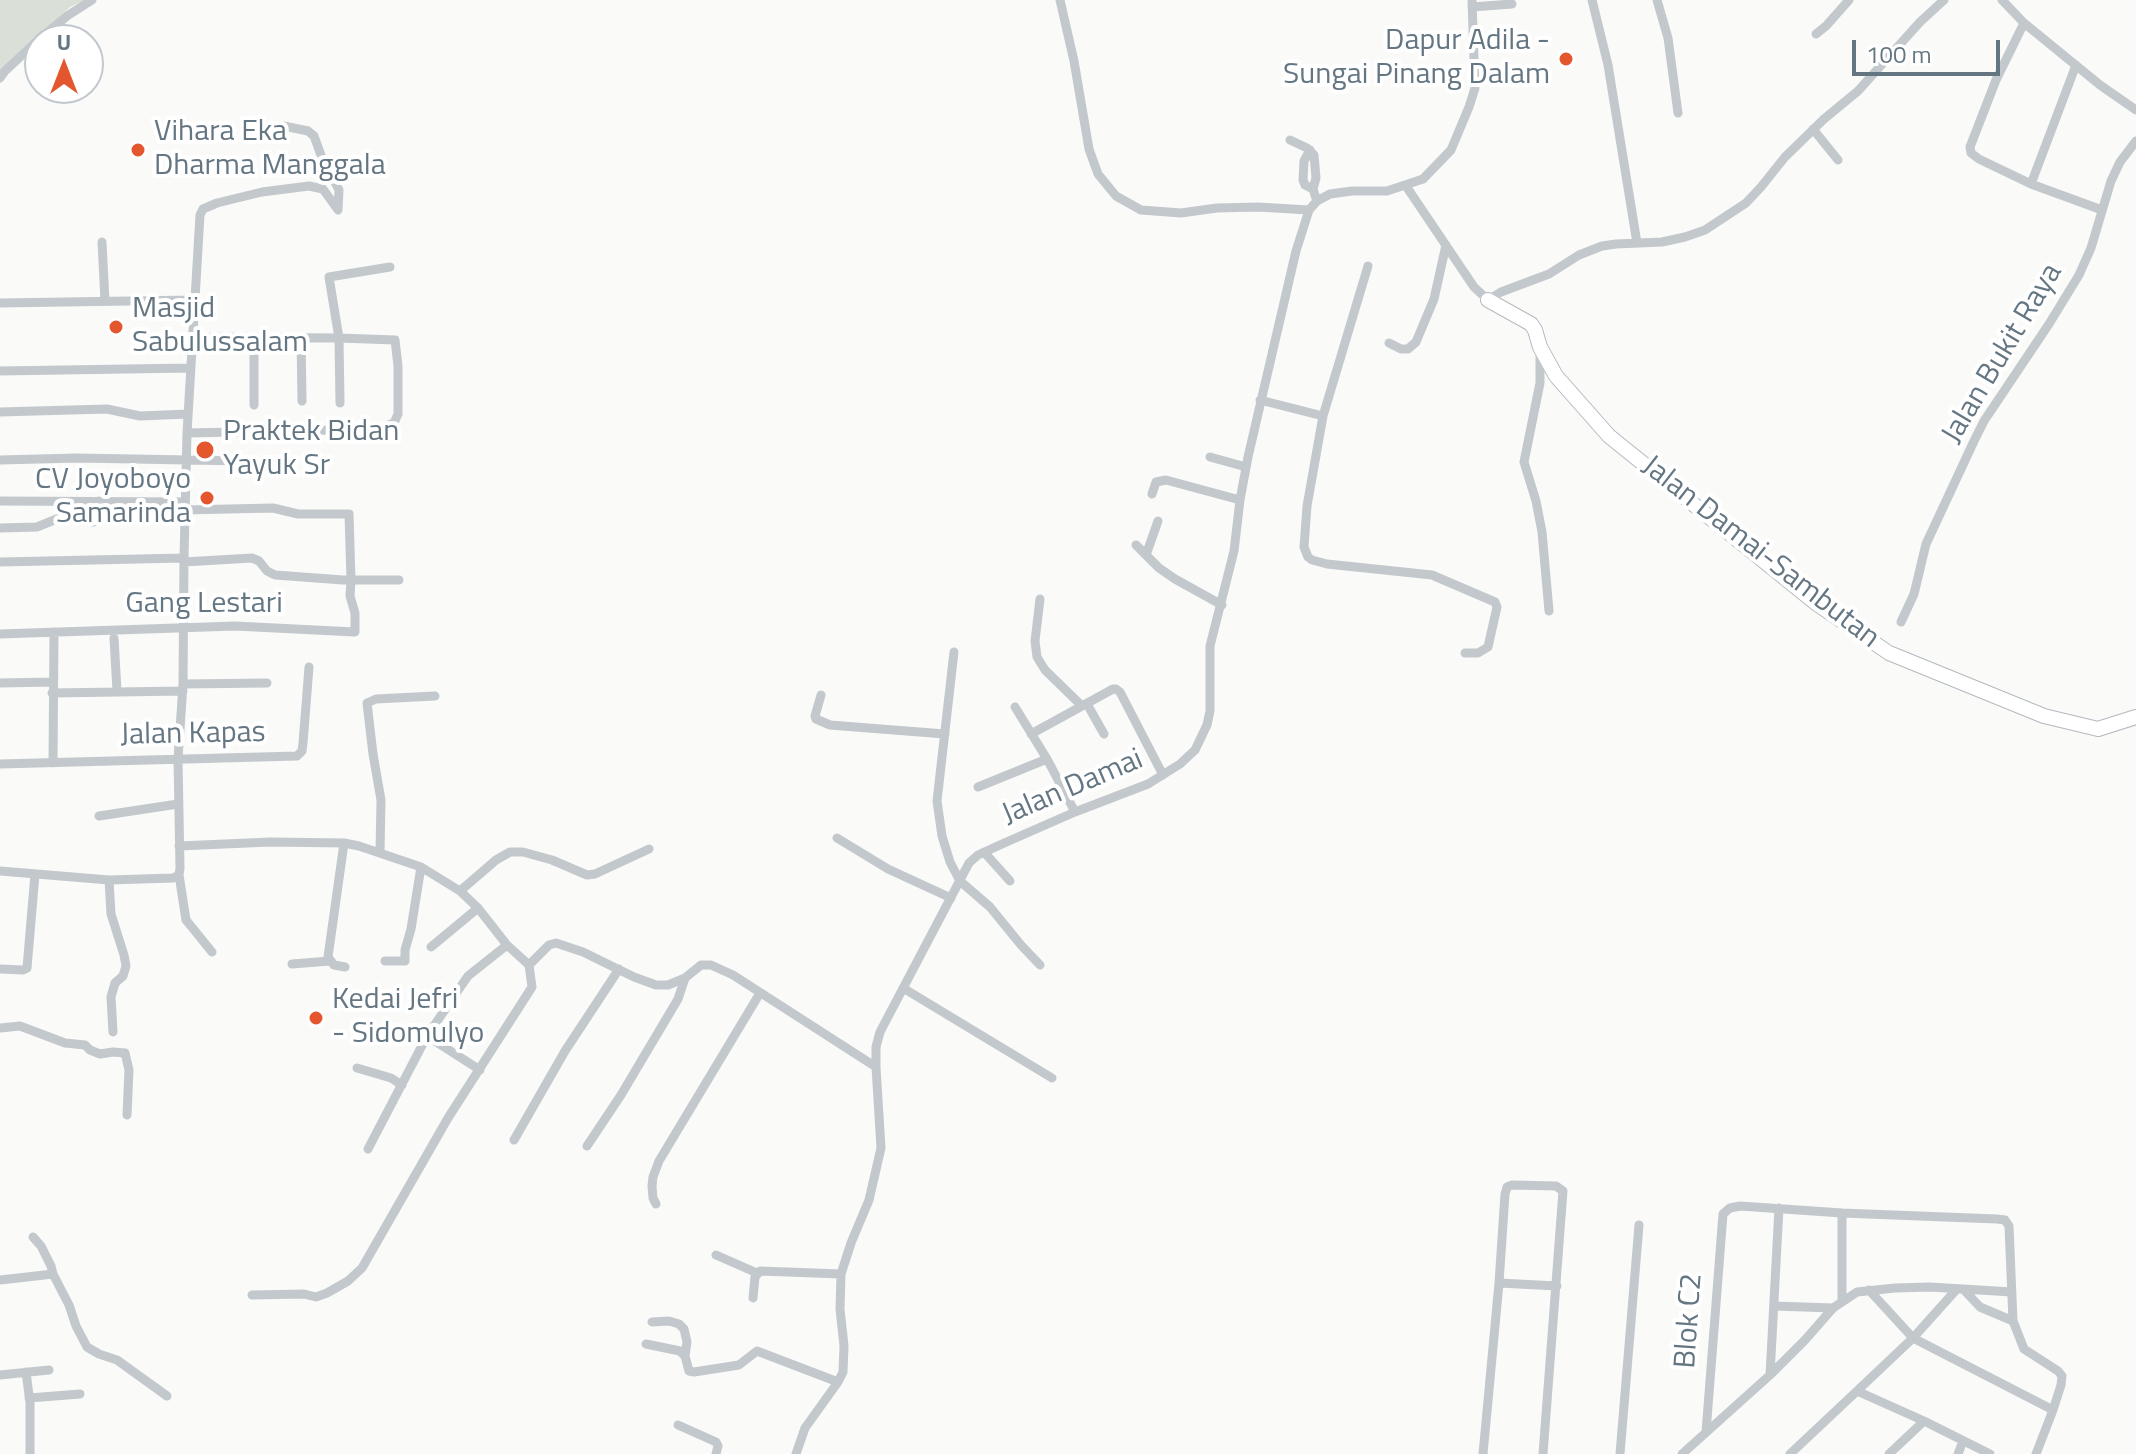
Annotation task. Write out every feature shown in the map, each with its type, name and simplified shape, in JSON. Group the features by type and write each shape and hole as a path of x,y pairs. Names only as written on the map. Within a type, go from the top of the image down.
{"street":[{"path":"0,78 56,25 92,0"},
{"path":"1060,0 1089,149 1098,174 1116,196 1141,210 1181,213 1258,207 1309,210"},
{"path":"1592,0 1608,65 1637,243"},
{"path":"1657,0 1668,38 1678,113"},
{"path":"1816,34 1849,0"},
{"path":"1406,186 1474,287 1488,300 1549,274 1579,255 1602,246 1662,242 1685,237 1705,230 1746,203 1785,157 1858,91 1944,0"},
{"path":"2002,0 2024,23 2136,110"},
{"path":"1290,140 1314,155 1316,171 1313,189 1317,201 1330,194 1387,191 1423,179 1451,150 1475,88 1472,4 1512,4"},
{"path":"2024,23 1996,80 1970,147 1971,153 2031,184 2102,210"},
{"path":"2031,184 2076,65"},
{"path":"212,952 186,920 179,875 178,759 183,688 187,433 199,218 203,209 217,203 262,192 309,186 323,189 338,210 339,190 314,136 308,131 284,126"},
{"path":"1813,129 1838,160"},
{"name":"Jalan Bukit Raya","path":"1901,622 1914,594 1926,544 1979,431 2079,275 2115,173 2134,147"},
{"name":"Jalan Damai","path":"796,1454 805,1428 843,1372 841,1274 869,1200 881,1148 876,1067 880,1032 969,863 984,852 1075,812 1134,791 1163,775 1195,750 1207,725 1211,693 1210,646 1234,551 1240,500 1260,400 1296,251 1309,210 1317,201"},
{"path":"102,242 105,301"},
{"path":"1389,343 1408,349 1416,342 1434,299 1446,245"},
{"path":"1368,266 1323,416 1307,506 1305,553 1312,560 1327,564 1432,575 1495,602 1497,607 1488,647 1478,653 1465,653"},
{"path":"340,403 339,338 329,277 390,267"},
{"path":"0,303 194,300"},
{"name":"Jalan Damai-Sambutan","path":"1488,300 1531,324 1556,376 1609,436 1817,604 1889,653 2044,716 2098,729 2136,717"},
{"path":"187,433 378,429 390,425 398,417 396,342 393,340 192,337"},
{"path":"301,338 302,401"},
{"path":"254,339 254,405"},
{"path":"1540,347 1540,383 1524,462 1542,532 1549,611"},
{"path":"0,371 190,368"},
{"path":"1260,400 1323,416"},
{"path":"0,412 107,409 140,416 188,414"},
{"path":"1210,457 1246,467"},
{"path":"0,460 245,461"},
{"path":"1152,494 1156,482 1166,480 1240,500"},
{"path":"0,501 99,501 349,514 351,580"},
{"path":"0,528 37,527 59,518 94,522 97,520 99,501"},
{"path":"1146,555 1158,521"},
{"path":"1136,545 1159,568 1222,605"},
{"path":"0,562 252,558 275,575 399,580"},
{"name":"Gang Lestari","path":"0,634 235,626 355,632 351,580"},
{"path":"1040,599 1035,641 1037,657 1045,670 1084,705 1104,734"},
{"path":"53,763 54,632"},
{"path":"114,638 117,691"},
{"path":"954,652 937,801 942,836 960,881 990,907 1040,965"},
{"name":"Jalan Kapas","path":"0,764 297,756 302,751 309,667"},
{"path":"0,683 117,691 267,683"},
{"path":"1031,734 1113,689 1119,691 1163,775"},
{"path":"821,695 815,716 830,725 945,734"},
{"path":"380,852 381,800 367,703 376,699 435,696"},
{"path":"1015,707 1075,812"},
{"path":"978,787 1047,759"},
{"path":"99,816 178,804"},
{"path":"837,838 906,878 951,898"},
{"path":"330,961 328,957 344,843"},
{"path":"179,846 344,843 380,852 421,867 460,891 478,908 507,945 529,965 532,987 448,1118 362,1268 348,1281 316,1297 304,1294 252,1295"},
{"path":"460,891 486,867 510,852 523,852 552,860 587,875 649,849"},
{"path":"984,852 1010,881"},
{"path":"385,961 405,961 421,867"},
{"path":"0,871 109,880 173,878 179,875"},
{"path":"0,969 27,968 35,874"},
{"path":"109,880 111,914 124,955 125,972 112,990 113,1032"},
{"path":"431,947 478,908"},
{"path":"529,965 549,945 556,943 656,985 668,985 685,978 701,965 711,965 733,975 876,1067"},
{"path":"368,1149 427,1036 468,976 507,945"},
{"path":"292,964 330,961 345,967"},
{"path":"514,1140 565,1051 619,969"},
{"path":"587,1146 670,1013 685,978"},
{"path":"903,988 1052,1078"},
{"path":"656,1204 652,1186 659,1161 760,993"},
{"path":"0,1028 20,1026 65,1043 85,1045 100,1054 125,1053 129,1070 127,1115"},
{"path":"427,1036 480,1070"},
{"path":"357,1068 391,1078 402,1085"},
{"path":"1483,1454 1505,1190 1512,1185 1556,1186 1563,1191 1543,1454"},
{"name":"Blok C2","path":"1706,1432 1723,1214 1730,1208 1740,1206 1779,1208"},
{"path":"1770,1375 1779,1208 2005,1220 2009,1226 2013,1321 2024,1349 2062,1376 2036,1454"},
{"path":"1842,1213 1842,1301"},
{"path":"1620,1454 1639,1225"},
{"path":"33,1237 51,1266 87,1347 117,1360 167,1396"},
{"path":"716,1255 757,1273 841,1274"},
{"path":"753,1298 757,1273"},
{"path":"0,1280 53,1274"},
{"path":"1499,1283 1557,1286"},
{"path":"1685,1453 1770,1375 1833,1308 1857,1292 1930,1287 2012,1292"},
{"path":"1869,1290 1913,1338 2053,1410"},
{"path":"1961,1290 1980,1307 2013,1321"},
{"path":"1790,1454 1961,1290"},
{"path":"1774,1306 1833,1308"},
{"path":"652,1322 669,1321 684,1329 687,1369 694,1372 739,1365 751,1354 762,1352 838,1382"},
{"path":"646,1344 680,1351 685,1356"},
{"path":"0,1375 49,1370"},
{"path":"26,1372 30,1454"},
{"path":"1857,1391 1990,1454"},
{"path":"29,1398 80,1394"},
{"path":"1889,1454 1924,1421"},
{"path":"678,1425 716,1442 716,1454"},
{"path":"1958,1454 1963,1441"}],"shaded area":[{"path":"0,0 85,0 70,7 51,24 24,24 24,49 0,71"}],"place":[{"name":"Dapur Adila - Sungai Pinang Dalam","path":"1566,59"},
{"name":"Vihara Eka Dharma Manggala","path":"138,150"},
{"name":"Masjid Sabulussalam","path":"116,327"},
{"name":"Praktek Bidan Yayuk Sr","path":"205,450"},
{"name":"CV Joyoboyo Samarinda","path":"207,498"},
{"name":"Kedai Jefri - Sidomulyo","path":"316,1018"}]}
